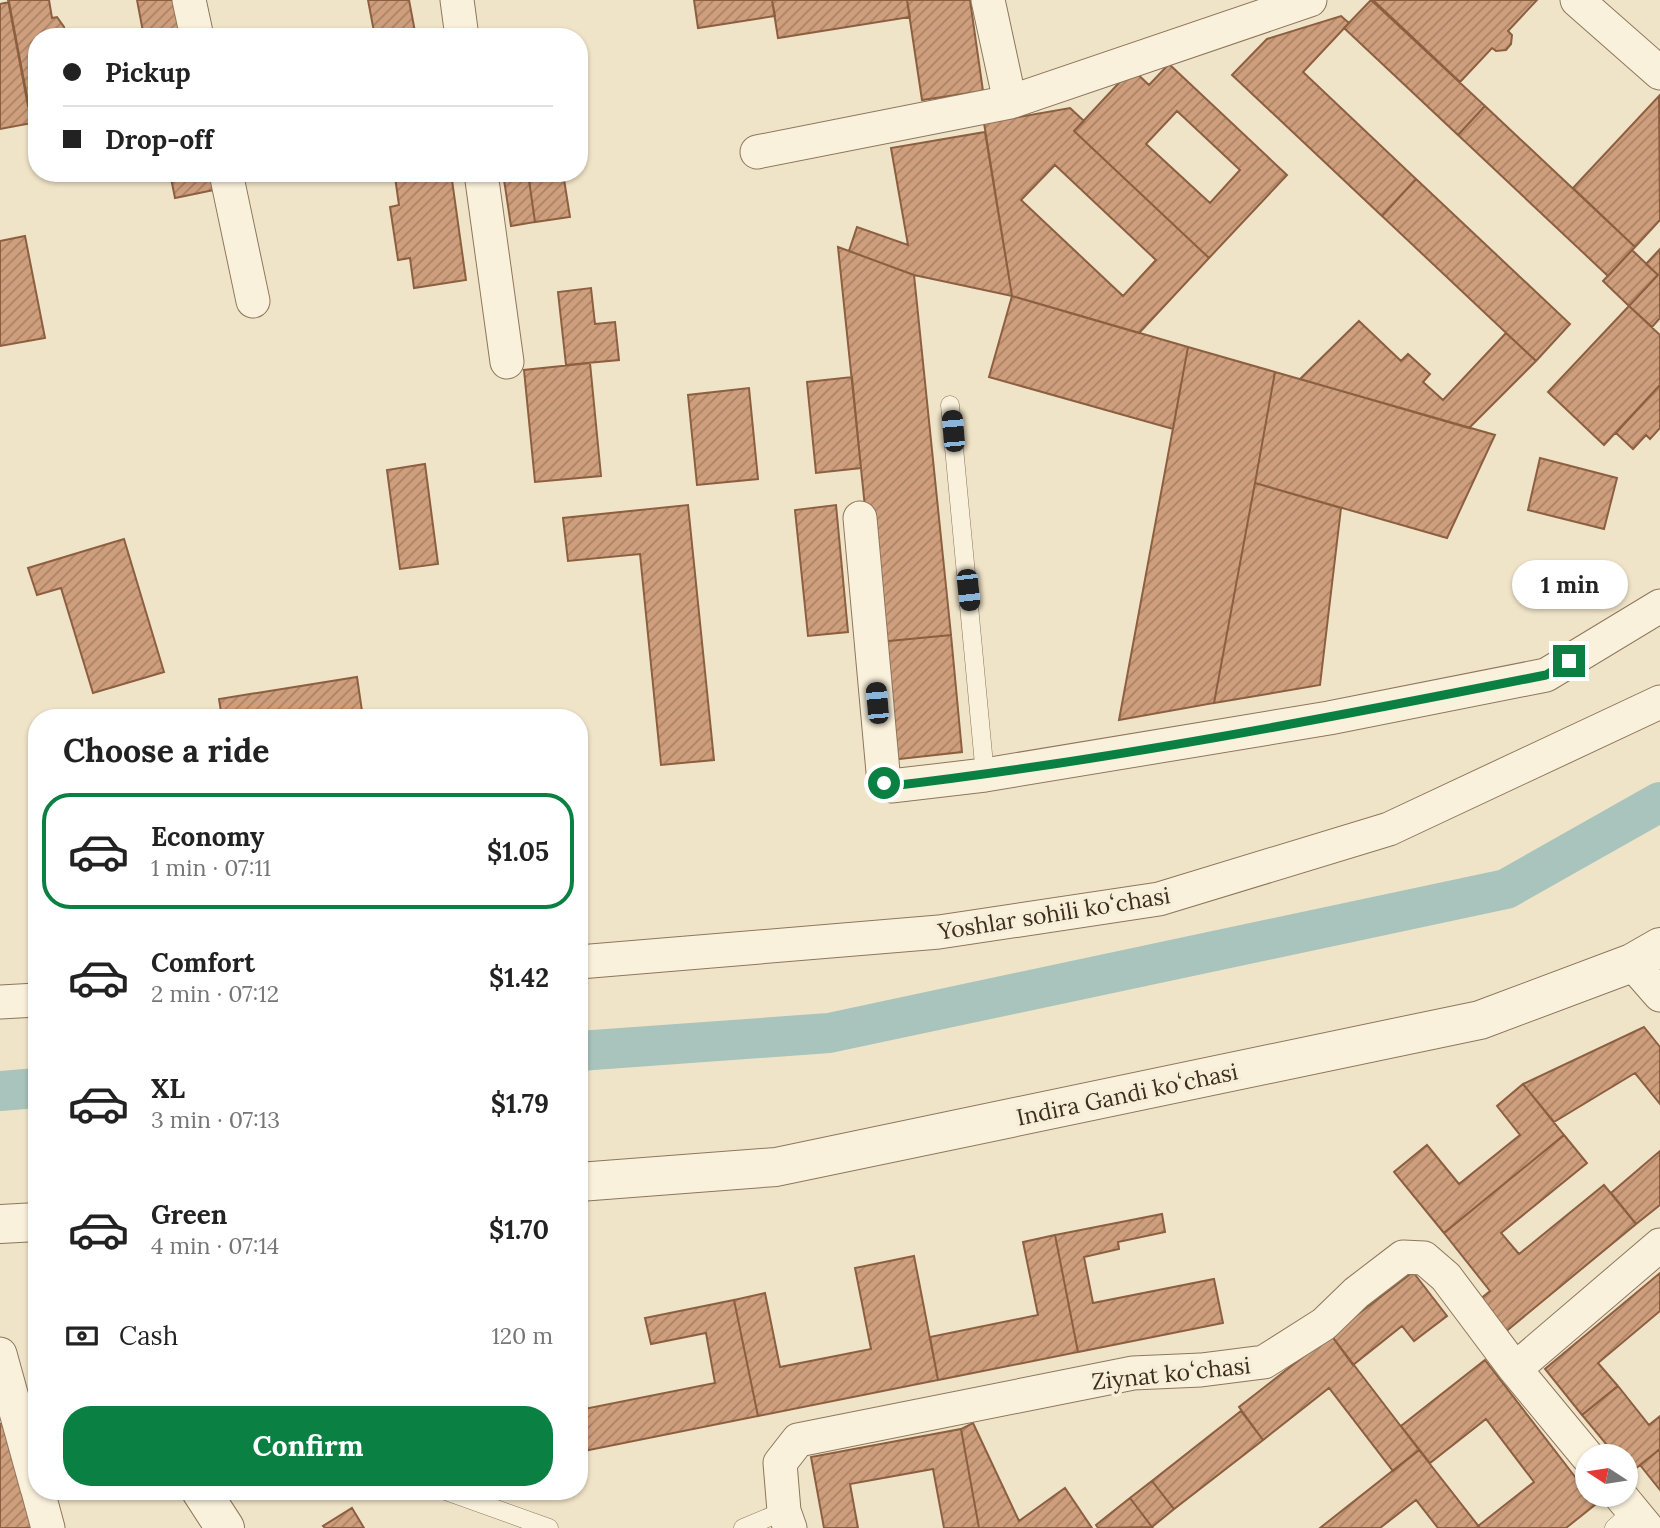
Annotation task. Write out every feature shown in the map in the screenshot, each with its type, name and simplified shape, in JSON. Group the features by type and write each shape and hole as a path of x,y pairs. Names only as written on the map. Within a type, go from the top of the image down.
{"street":[{"path":"189,0 195,28"},
{"path":"457,0 461,28"},
{"path":"988,0 1010,102"},
{"path":"757,152 1010,102 1310,0"},
{"path":"1577,0 1660,72"},
{"path":"228,182 253,301"},
{"path":"482,182 507,362"},
{"path":"860,518 884,783 891,786 985,775 1329,718 1546,675 1660,606"},
{"name":"Yoshlar sohili koʻchasi","path":"588,961 939,932 1159,899 1389,829 1660,702"},
{"path":"1646,955 1660,995"},
{"name":"Indira Gandi koʻchasi","path":"588,1181 790,1164 1480,1020 1646,955"},
{"path":"0,1002 28,1000"},
{"path":"1515,1368 1660,1245"},
{"name":"Ziynat koʻchasi","path":"787,1519 780,1463 798,1440 1133,1373 1201,1370 1264,1362 1324,1324 1356,1293 1403,1257 1424,1258 1446,1277 1577,1444"},
{"path":"0,1354 28,1457"},
{"path":"40,1500 48,1528"},
{"path":"207,1500 225,1528"}],"lane":[{"path":"950,405 985,775"},
{"path":"471,1500 549,1528"},
{"path":"743,1528 787,1519"}],"building":[{"path":"8,0 49,0 52,18 57,17 64,28 28,28 28,106"},
{"path":"137,0 178,0 183,28 142,28"},
{"path":"368,0 409,0 414,28 373,28"},
{"path":"694,0 772,0 775,16 698,28"},
{"path":"772,0 907,0 910,17 778,38"},
{"path":"907,0 970,0 983,91 922,100"},
{"path":"1371,0 1485,106 1458,135 1344,28"},
{"path":"1373,0 1537,0 1508,31 1512,35 1511,44 1506,50 1496,51 1492,48 1460,82"},
{"path":"9,2 28,102 28,124 0,129 0,4"},
{"path":"1341,16 1349,23 1303,72 1416,179 1382,216 1232,75 1267,39"},
{"path":"1169,64 1287,175 1209,258 1074,131 1132,69 1149,85","holes":["1177,111 1240,170 1210,203 1146,144"]},
{"path":"1659,96 1660,220 1635,247 1573,188"},
{"path":"1485,106 1635,247 1608,276 1458,135"},
{"path":"1070,108 1084,121 1074,131 1209,258 1139,333 1012,296 984,123","holes":["1055,165 1156,260 1123,296 1021,200"]},
{"path":"985,132 1012,296 914,275 849,251 857,227 908,245 891,148"},
{"path":"1416,179 1570,324 1536,361 1382,216"},
{"path":"172,182 213,182 214,190 175,198"},
{"path":"396,182 452,182 466,280 414,288 410,258 398,260 390,207 399,205"},
{"path":"504,182 529,182 535,222 511,226"},
{"path":"529,182 564,182 570,217 535,222"},
{"path":"25,236 45,338 0,346 0,241"},
{"path":"838,247 914,275 951,635 879,642"},
{"path":"1660,249 1660,318 1652,327 1629,306 1658,275 1646,264"},
{"path":"1632,250 1658,275 1629,306 1603,281"},
{"path":"591,288 595,324 615,322 619,360 566,365 558,292"},
{"path":"1012,296 1188,347 1173,429 989,377"},
{"path":"1629,306 1660,335 1660,385 1604,445 1548,392"},
{"path":"1359,321 1401,361 1408,354 1430,374 1423,382 1443,400 1506,333 1536,361 1469,428 1300,379"},
{"path":"1188,347 1275,372 1255,483 1214,703 1119,720"},
{"path":"590,363 601,476 535,482 524,370"},
{"path":"1275,372 1495,435 1447,538 1255,483"},
{"path":"852,377 861,468 816,473 807,382"},
{"path":"1660,385 1660,428 1650,439 1646,435 1633,449 1616,433"},
{"path":"749,388 758,479 697,485 688,395"},
{"path":"1540,458 1617,478 1604,529 1528,510"},
{"path":"425,464 438,564 400,569 387,470"},
{"path":"1255,483 1341,508 1320,685 1214,703"},
{"path":"688,505 714,760 661,765 640,554 568,561 563,518"},
{"path":"836,505 848,632 808,636 795,510"},
{"path":"124,539 164,672 93,693 61,588 37,595 28,568"},
{"path":"951,635 962,752 891,760 879,642"},
{"path":"357,677 362,709 221,709 219,699"},
{"path":"1644,1027 1660,1047 1660,1104 1635,1073 1554,1122 1523,1084"},
{"path":"1523,1084 1564,1135 1444,1233 1394,1172 1427,1145 1459,1184 1520,1135 1497,1106"},
{"path":"1564,1135 1587,1163 1501,1233 1519,1254 1604,1185 1636,1224 1504,1333 1478,1301 1490,1291 1444,1233"},
{"path":"1660,1151 1660,1205 1636,1224 1611,1193"},
{"path":"1162,1214 1165,1232 1118,1242 1119,1249 1084,1257 1093,1303 1214,1279 1223,1323 1078,1352 1055,1235"},
{"path":"1055,1235 1078,1352 938,1380 930,1337 1038,1315 1023,1242"},
{"path":"914,1256 938,1380 758,1416 734,1300 765,1293 780,1367 871,1349 855,1268"},
{"path":"1413,1272 1447,1316 1414,1341 1402,1326 1353,1365 1331,1335"},
{"path":"1660,1273 1660,1311 1598,1363 1618,1386 1582,1415 1545,1369"},
{"path":"734,1300 758,1416 588,1450 588,1408 715,1383 706,1333 651,1344 645,1318"},
{"path":"1331,1335 1419,1450 1393,1471 1329,1388 1263,1440 1239,1407"},
{"path":"1485,1360 1575,1477 1575,1507 1592,1507 1566,1528 1480,1528 1478,1526 1534,1482 1486,1419 1430,1463 1401,1426"},
{"path":"1618,1386 1649,1425 1660,1416 1660,1449 1638,1467 1638,1444 1606,1444 1582,1415"},
{"path":"1241,1411 1263,1440 1174,1509 1152,1481"},
{"path":"7,1422 34,1528 0,1528 0,1424"},
{"path":"973,1423 1019,1521 1065,1488 1092,1528 979,1528 961,1429"},
{"path":"961,1429 979,1528 944,1528 933,1469 850,1484 858,1528 824,1528 811,1457"},
{"path":"1660,1449 1660,1490 1640,1465"},
{"path":"1419,1450 1480,1528 1438,1528 1416,1500 1380,1528 1320,1528"},
{"path":"1152,1481 1174,1509 1152,1527 1130,1498"},
{"path":"1130,1498 1152,1527 1098,1528 1096,1525"},
{"path":"352,1508 364,1528 323,1526"}],"waterway":[{"path":"588,1050 829,1033 1506,889 1660,802"},
{"path":"0,1091 28,1089"}],"route":[{"path":"884,783 891,786 985,775 1329,718 1546,675 1569,661"}]}
